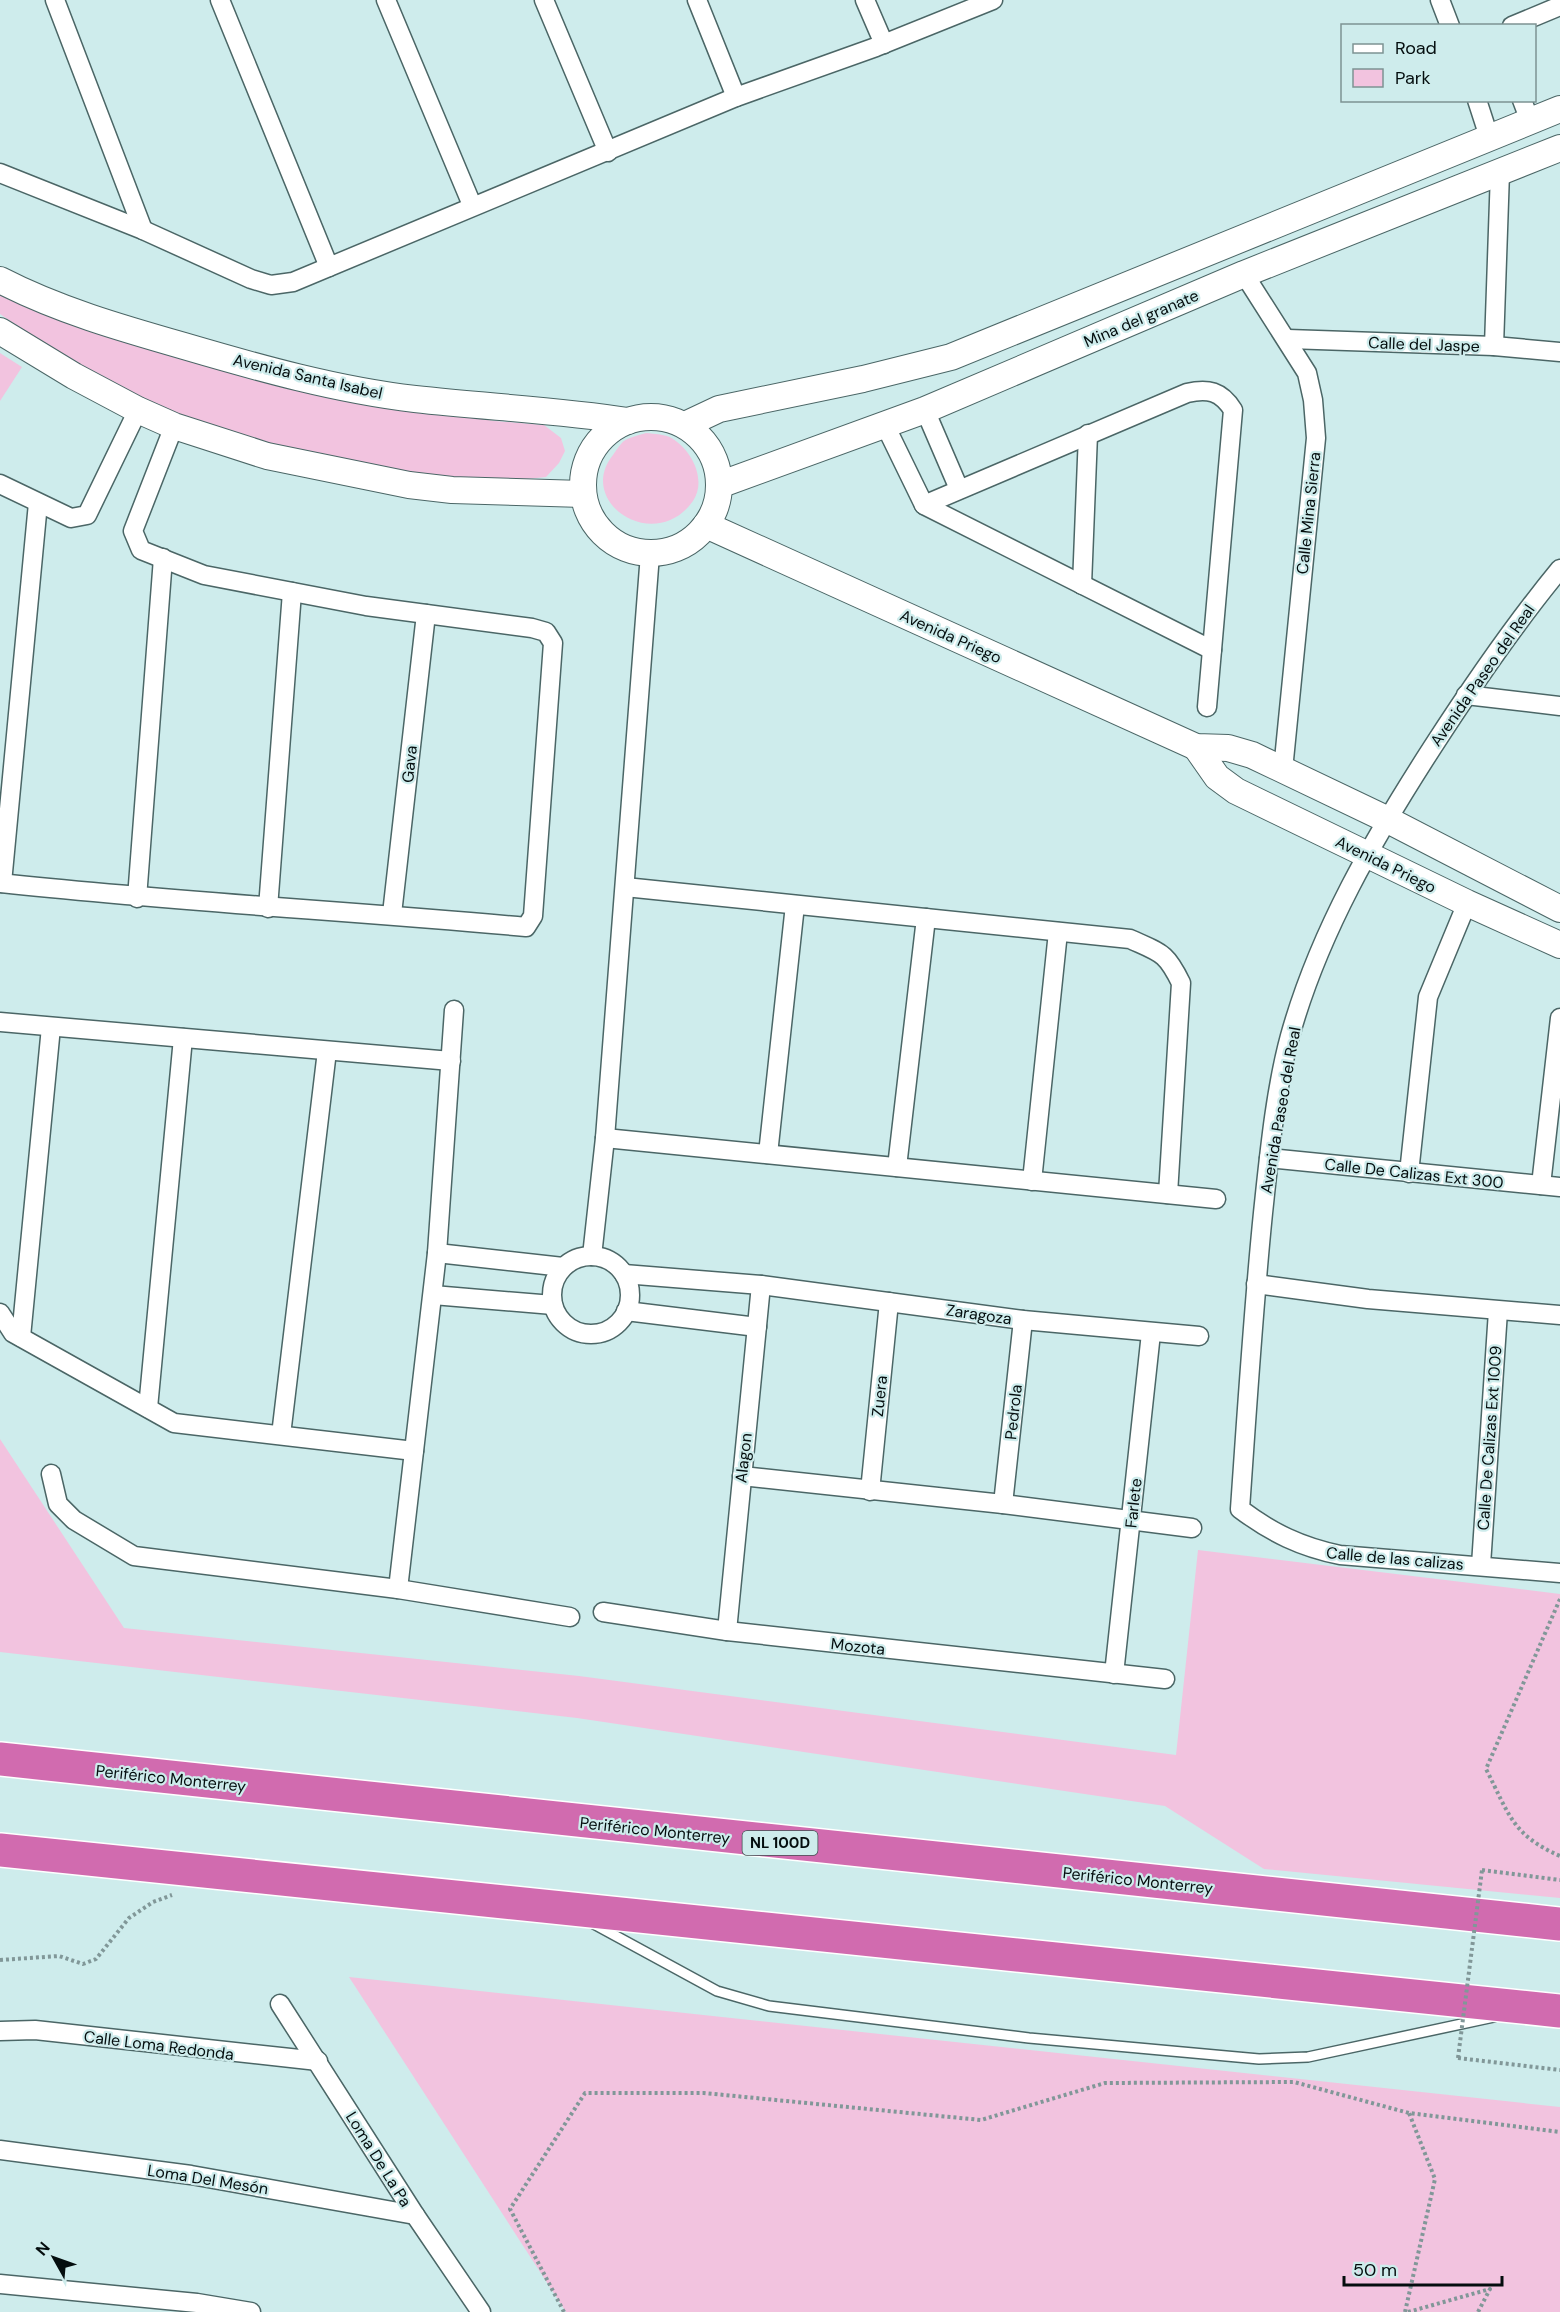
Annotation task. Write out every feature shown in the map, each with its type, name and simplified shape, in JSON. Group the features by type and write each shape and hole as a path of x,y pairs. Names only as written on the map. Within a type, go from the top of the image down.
{"highway":[{"name":"Periférico Monterrey","path":"0,1760 1560,1924"},
{"path":"0,1850 1548,2010"}],"street":[{"path":"55,0 143,230"},
{"path":"220,0 329,267"},
{"path":"386,0 472,205"},
{"path":"544,0 608,152"},
{"path":"697,0 736,96"},
{"path":"865,0 884,45"},
{"path":"0,173 143,230 251,279 272,285 292,282 472,205 608,152 736,96 884,45 993,0"},
{"path":"1440,0 1449,24"},
{"path":"1517,24 1560,6"},
{"path":"1478,102 1489,137"},
{"path":"685,425 719,409 863,379 951,357 1489,137 1526,111 1560,109"},
{"name":"Mina del granate","path":"719,485 925,410 1244,274 1560,148"},
{"path":"1494,346 1500,172"},
{"path":"1272,225 1288,257"},
{"name":"Calle Mina Sierra","path":"1244,274 1288,339 1307,373 1313,400 1316,438 1283,770"},
{"name":"Avenida Santa Isabel","path":"0,280 84,316 224,358 352,388 414,399 584,414 628,421"},
{"path":"0,331 74,376 138,410 174,426 267,456 399,484 452,490 584,494"},
{"name":"Calle del Jaspe","path":"1288,339 1494,346 1560,352"},
{"path":"924,505 1187,393 1201,390 1217,392 1233,410 1207,707"},
{"path":"0,484 70,518 87,515 138,410"},
{"path":"925,410 959,489"},
{"path":"657,417 685,425 710,450 718,470 718,499 706,525 682,546 650,554 619,546 606,536 591,517 584,494 585,470 594,447 609,432 628,421 657,417"},
{"path":"885,425 924,505 1212,650"},
{"path":"38,503 1,883 137,898 392,915 526,927 532,916 553,643 546,632 292,592 204,575 141,550 133,531 174,426"},
{"path":"1082,585 1088,434"},
{"name":"Avenida Priego","path":"706,525 1196,747 1239,751 1283,770 1386,819 1560,909"},
{"path":"592,1256 605,1138 650,554"},
{"path":"137,898 164,558"},
{"name":"Avenida Paseo del Real","path":"1240,1509 1256,1284 1269,1158 1290,1038 1297,1016 1327,934 1386,819 1466,695 1523,613 1560,569"},
{"path":"268,908 292,592"},
{"name":"Gava","path":"392,915 426,614"},
{"path":"1466,695 1560,706"},
{"name":"Avenida Priego","path":"1196,747 1225,784 1467,903 1560,945"},
{"path":"625,887 1130,939 1170,960 1181,982 1168,1194"},
{"path":"1409,1173 1428,997 1467,903"},
{"path":"768,1154 795,905"},
{"path":"897,1167 926,918"},
{"path":"1032,1181 1058,932"},
{"path":"398,1589 437,1253 454,1010"},
{"path":"1541,1185 1560,1017"},
{"path":"0,1022 451,1061"},
{"path":"21,1337 51,1027"},
{"path":"148,1408 183,1038"},
{"path":"281,1436 327,1051"},
{"path":"605,1138 1216,1199"},
{"name":"Calle De Calizas Ext 300","path":"1269,1158 1560,1187"},
{"path":"437,1253 563,1267"},
{"path":"592,1256 610,1260 624,1274 629,1286 626,1311 618,1322 607,1330 594,1333 580,1332 564,1322 553,1305 552,1291 563,1267 574,1259 592,1256"},
{"name":"Zaragoza","path":"624,1274 761,1285 1023,1320 1198,1336"},
{"path":"1256,1284 1368,1299 1560,1315"},
{"name":"Alagon","path":"727,1631 761,1285"},
{"path":"433,1294 553,1305"},
{"name":"Zuera","path":"870,1491 889,1302"},
{"path":"626,1311 757,1327"},
{"name":"Calle De Calizas Ext 1009","path":"1480,1566 1498,1311"},
{"path":"0,1313 14,1333 174,1423 414,1451"},
{"name":"Pedrola","path":"1003,1504 1023,1320"},
{"name":"Farlete","path":"1114,1674 1151,1333"},
{"path":"51,1474 58,1504 74,1520 134,1556 398,1589 570,1617"},
{"path":"742,1476 1003,1504 1192,1528"},
{"name":"Calle de las calizas","path":"1240,1509 1281,1537 1309,1549 1340,1555 1560,1573"},
{"name":"Mozota","path":"603,1612 727,1631 1165,1679"},
{"name":"Loma De La Pa","path":"280,2004 415,2215 481,2312"},
{"name":"Calle Loma Redonda","path":"0,2031 35,2030 318,2061"},
{"name":"Loma Del Mesón","path":"0,2150 191,2175 415,2215"},
{"path":"0,2284 197,2304 251,2312"}],"lane":[{"path":"566,1909 717,1991 769,2006 1029,2038 1259,2059 1308,2057 1548,2010"}],"path":[{"path":"1560,1599 1486,1769 1515,1827 1535,1845 1560,1856"},
{"path":"1560,1880 1482,1870 1458,2058 1560,2070"},
{"path":"0,1960 59,1956 83,1964 96,1959 129,1918 153,1902 175,1894"},
{"path":"564,2312 510,2209 585,2093 704,2093 981,2120 1105,2083 1294,2082 1409,2113 1560,2132"},
{"path":"1409,2113 1435,2179 1406,2312 1490,2289 1478,2312"}],"green space":[{"path":"0,294 42,314 253,380 416,409 495,421 544,425 561,438 565,451 559,463 546,477 484,480 389,469 297,450 235,434 175,413 63,355 0,314"},
{"path":"0,353 22,367 0,401"},
{"path":"646,433 667,436 680,444 691,458 698,475 697,493 693,501 677,516 659,523 641,523 624,516 612,504 604,490 604,473 613,455 626,440"},
{"path":"0,1439 124,1628 579,1676 1176,1755 1198,1550 1560,1594 1560,1898 1264,1869 1165,1806 577,1718 0,1652"},
{"path":"349,1977 1560,2107 1560,2312 566,2312"}]}
